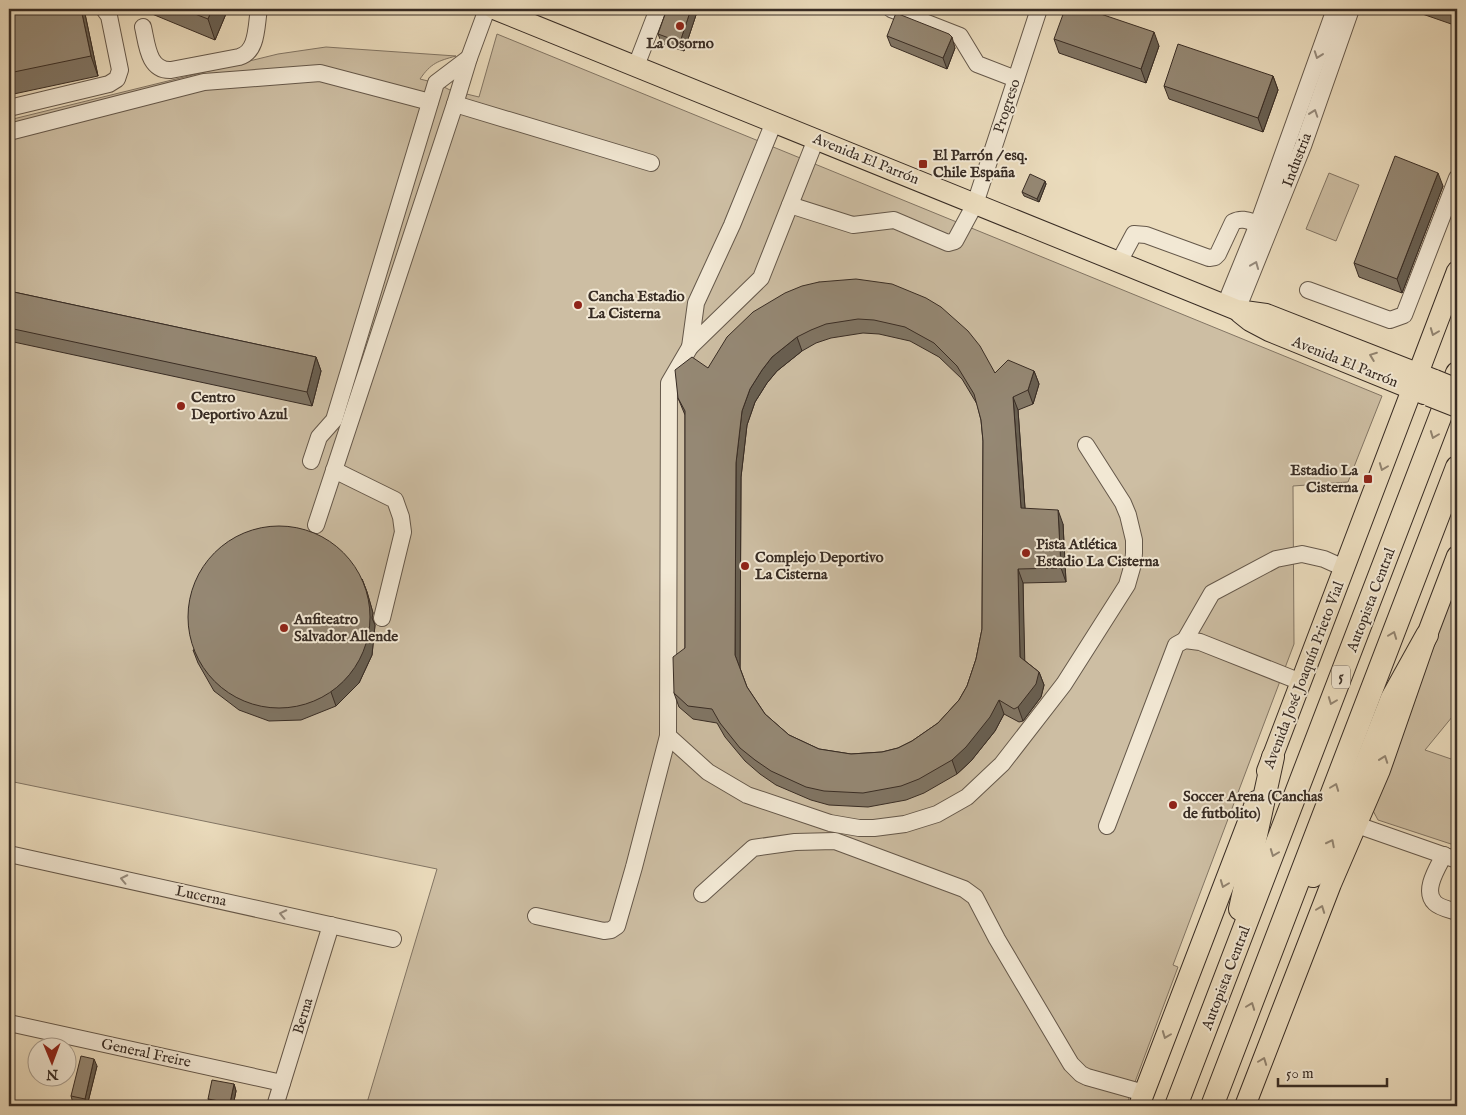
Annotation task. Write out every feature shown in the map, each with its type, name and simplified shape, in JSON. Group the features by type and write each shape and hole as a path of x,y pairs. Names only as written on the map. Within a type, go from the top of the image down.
{"highway":[{"name":"Autopista Central","path":"1176,1106 1457,373"},
{"name":"5","path":"1212,1106 1457,467"},
{"path":"1280,930 1321,862 1349,807 1392,698 1427,635"},
{"path":"1225,981 1273,756"}],"main road":[{"name":"Avenida El Parrón","path":"494,9 1231,308 1266,314 1424,385 1457,407"},
{"name":"Avenida José Joaquín Prieto Vial","path":"1142,1099 1344,568 1424,385 1457,270"},
{"name":"Avenida El Parrón","path":"1424,385 1457,389"},
{"path":"1245,1106 1331,884 1380,770 1457,556"}],"street":[{"path":"9,108 109,84 117,79 120,74 120,65 109,16 104,9"},
{"path":"143,27 152,62 160,69 171,70 239,57 248,53 253,44 259,9"},
{"path":"316,525 469,58 487,9"},
{"path":"636,66 658,9"},
{"path":"892,9 960,36 977,64 1016,79"},
{"name":"Progreso","path":"790,205 853,225 894,220 948,243 955,241 975,204 1039,9"},
{"name":"Industria","path":"1231,308 1258,224 1334,9"},
{"name":"Industria","path":"1231,308 1303,146 1351,9"},
{"path":"311,460 319,437 334,420 436,83 469,58"},
{"path":"9,132 204,82 320,73 430,102"},
{"path":"455,104 651,163"},
{"path":"690,347 696,303 732,225 774,122"},
{"path":"536,916 604,932 612,930 617,926 668,736 669,383 690,347 761,278 816,139"},
{"path":"1308,290 1390,320 1404,315 1457,178"},
{"path":"1119,262 1134,234 1146,235 1208,258 1215,257 1218,254 1233,222 1238,219 1245,219 1258,224"},
{"path":"668,736 708,772 747,795 830,823 859,828 905,824 937,814 967,797 1002,764 1064,684 1129,580 1134,553 1133,534 1128,515 1123,503 1086,445"},
{"path":"334,470 395,500 402,517 403,532 382,618"},
{"path":"1107,826 1176,646 1185,640 1212,593 1276,559 1302,554 1344,568"},
{"path":"1185,640 1200,642 1301,682"},
{"path":"1357,825 1450,857 1430,888 1430,895 1435,904 1457,912"},
{"path":"702,894 753,848 805,841 835,841 964,889 975,897 1002,948 1071,1064 1087,1077 1142,1099"},
{"name":"Lucerna","path":"9,854 393,939"},
{"name":"Berna","path":"275,1106 331,925"},
{"name":"General Freire","path":"9,1023 282,1083"}],"shaded area":[{"name":"Complejo Deportivo La Cisterna","path":"497,34 1382,396 1348,482 1293,486 1294,644 1173,965 1178,967 1126,1106 366,1106 437,869 9,781 9,120 278,54 326,47 456,56 435,63 420,79 436,83 450,90 479,97"},
{"path":"1329,173 1359,185 1336,241 1306,229"},
{"path":"1457,571 1457,711 1425,750 1457,761 1457,846 1378,820 1371,807"}],"building":[{"path":"9,9 81,9 91,56 9,73"},
{"path":"182,9 212,9 208,19"},
{"path":"667,9 691,9 680,42 658,34"},
{"path":"1065,9 1086,9 1154,32 1141,69 1054,39"},
{"path":"1442,9 1457,9 1457,14"},
{"path":"896,13 949,34 952,37 943,58 887,36"},
{"path":"1178,44 1273,76 1258,118 1164,86"},
{"path":"1395,156 1438,173 1397,279 1354,263"},
{"path":"1030,174 1045,181 1037,199 1022,192"},
{"name":"Pista Atlética Estadio La Cisterna","path":"856,279 892,284 926,298 941,307 968,331 980,346 995,373 1008,360 1034,371 1028,390 1013,397 1021,508 1058,510 1061,568 1018,569 1020,657 1039,672 1036,684 1018,707 1014,709 999,700 990,717 966,747 952,760 919,779 901,786 863,793 824,791 806,787 771,771 740,748 720,723 712,709 688,706 674,693 673,657 685,648 685,411 678,398 675,370 692,357 708,368 727,337 753,312 785,293 819,282","holes":["858,319 874,320 905,327 934,343 957,366 974,394 981,420 983,441 982,629 976,659 967,686 959,700 938,723 898,748 882,752 851,754 819,749 789,735 765,714 747,687 735,655 736,463 742,411 750,389 772,357 797,337 826,324"]},
{"path":"9,291 316,357 307,392 9,328"},
{"name":"Anfiteatro Salvador Allende","path":"279,526 297,528 314,533 337,547 349,559 363,582 368,599 370,617 368,635 363,652 349,675 337,687 314,701 297,706 279,708 261,706 244,701 221,687 209,675 195,652 190,635 188,617 190,599 195,582 209,559 221,547 244,533 261,528"},
{"path":"81,1056 94,1059 85,1099 71,1096 73,1088 78,1088 78,1068"},
{"path":"212,1080 234,1084 230,1103 208,1099"}],"place":[{"name":"La Osorno","path":"680,26"},
{"name":"El Parrón / esq. Chile España","path":"923,164"},
{"name":"Cancha Estadio La Cisterna","path":"578,305"},
{"name":"Centro Deportivo Azul","path":"181,406"},
{"name":"Estadio La Cisterna","path":"1368,479"},
{"name":"Pista Atlética Estadio La Cisterna","path":"1026,553"},
{"name":"Complejo Deportivo La Cisterna","path":"745,566"},
{"name":"Anfiteatro Salvador Allende","path":"284,628"},
{"name":"Soccer Arena (Canchas de futbolito)","path":"1173,805"}]}
